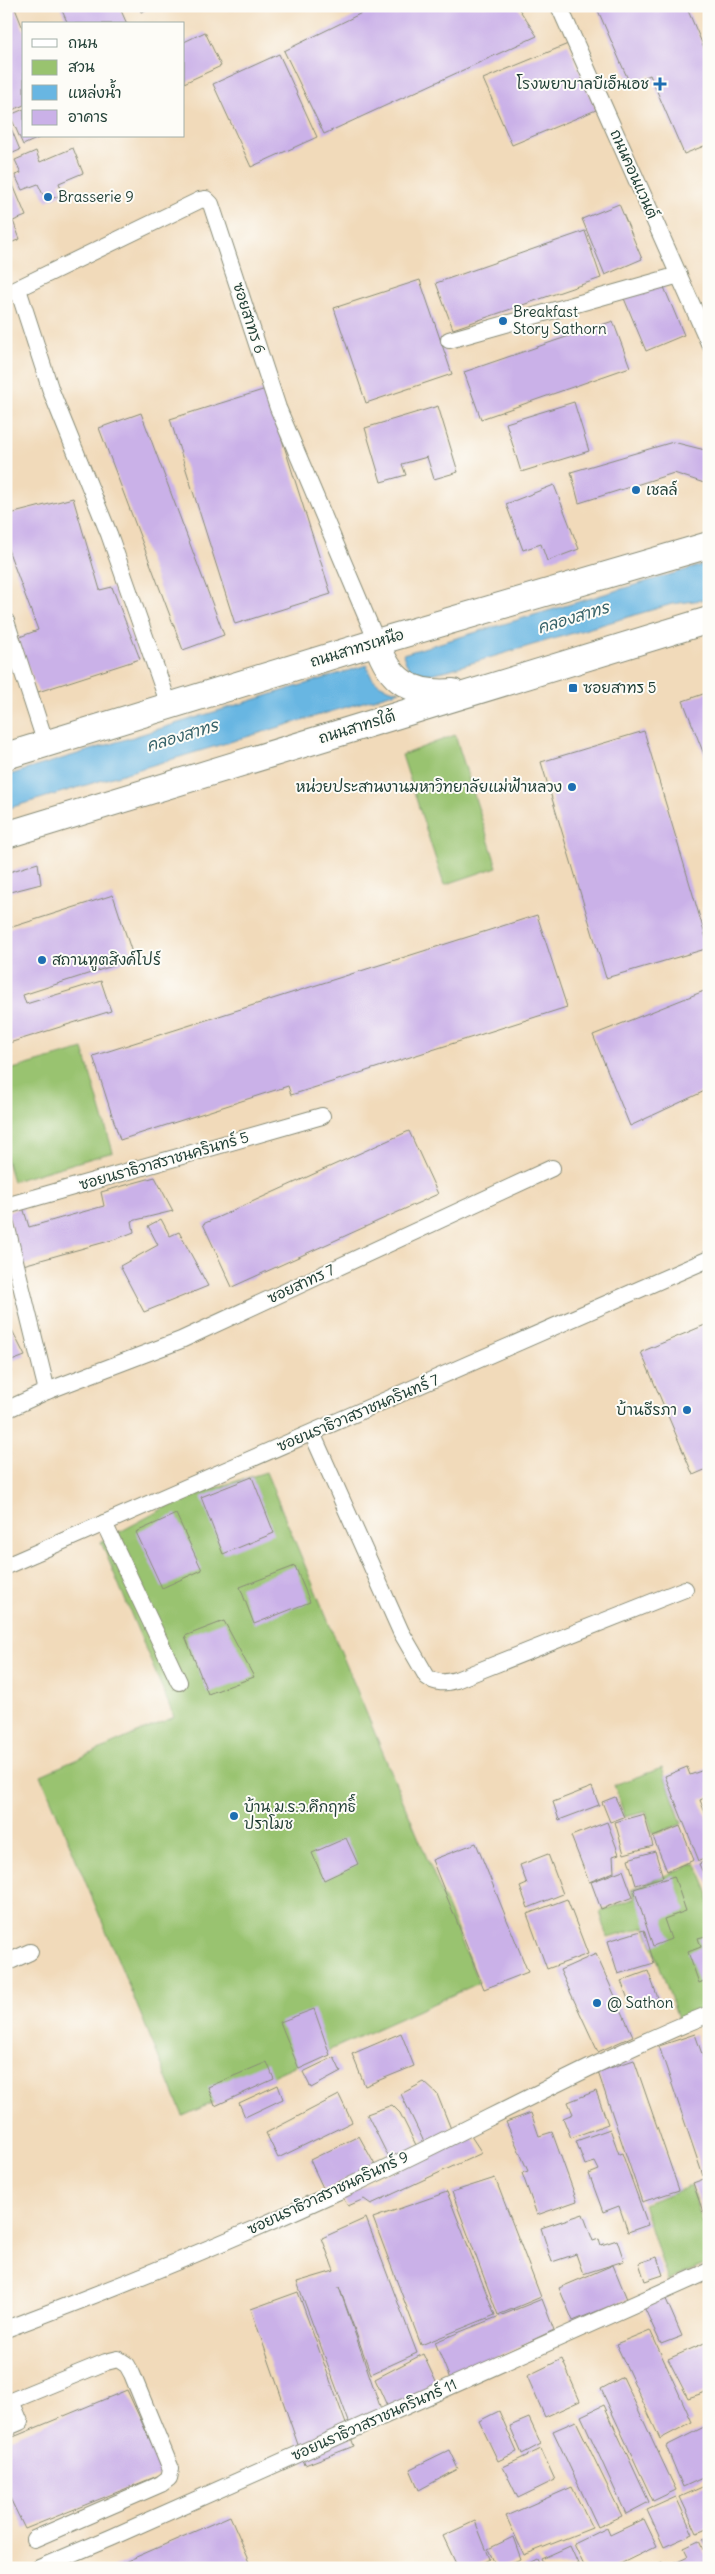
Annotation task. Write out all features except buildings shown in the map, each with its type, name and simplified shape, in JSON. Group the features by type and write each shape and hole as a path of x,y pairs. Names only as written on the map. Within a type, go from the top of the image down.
{"main road":[{"name":"ถนนสาทรเหนือ","path":"6,756 377,642 709,545"},
{"name":"ถนนสาทรใต้","path":"6,835 709,620"},
{"path":"377,642 383,662 400,681 412,689 442,693 482,689"}],"street":[{"name":"ถนนคอนแวนต์","path":"559,6 709,343"},
{"name":"ซอยสาทร 6","path":"12,292 200,200 206,199 211,204 286,429 377,642"},
{"path":"449,340 679,275"},
{"path":"12,292 110,534 169,705"},
{"path":"6,621 46,744"},
{"name":"ซอยนราธิวาสราชนครินทร์ 5","path":"6,1206 322,1116"},
{"name":"ซอยสาทร 7","path":"6,1410 47,1391 181,1340 552,1168"},
{"path":"6,1224 47,1391"},
{"name":"ซอยนราธิวาสราชนครินทร์ 7","path":"6,1566 709,1259"},
{"path":"312,1433 401,1632 427,1677 431,1680 443,1683 456,1680 685,1589"},
{"path":"104,1524 180,1682"},
{"path":"6,1964 30,1952"},
{"name":"ซอยนราธิวาสราชนครินทร์ 9","path":"6,2329 214,2245 338,2191 642,2041 709,2014"},
{"name":"ซอยนราธิวาสราชนครินทร์ 11","path":"39,2568 120,2534 709,2271"},
{"path":"6,2428 20,2422 8,2402 106,2362 118,2359 127,2365 132,2374 171,2469 169,2478 162,2484 34,2539"}],"green space":[{"path":"455,735 497,867 444,885 402,755"},
{"path":"83,1049 113,1152 13,1181 6,1159 6,1071"},
{"name":"บ้าน ม.ร.ว.คึกฤทธิ์ ปราโมช","path":"266,1472 479,1983 183,2116 41,1775 174,1717 101,1542 183,1498"},
{"path":"662,1768 682,1824 653,1834 646,1812 625,1817 614,1785"},
{"path":"696,1863 709,1894 709,2009 679,2021 646,1927 608,1938 600,1912 635,1898 632,1889"},
{"path":"691,2186 709,2243 709,2263 668,2281 643,2204"}],"water":[{"name":"คลองสาทร","path":"709,563 709,599 672,604 435,673 415,673 406,663 403,654"},
{"name":"คลองสาทร","path":"367,665 371,676 379,684 400,691 6,809 6,776"}],"place":[{"name":"โรงพยาบาลบีเอ็นเอช","path":"660,84"},
{"name":"Brasserie 9","path":"48,197"},
{"name":"Breakfast Story Sathorn","path":"503,321"},
{"name":"เชลล์","path":"636,490"},
{"name":"ซอยสาทร 5","path":"573,688"},
{"name":"หน่วยประสานงานมหาวิทยาลัยแม่ฟ้าหลวง","path":"572,787"},
{"name":"สถานทูตสิงค์โปร์","path":"42,960"},
{"name":"บ้านธีรภา","path":"687,1410"},
{"name":"บ้าน ม.ร.ว.คึกฤทธิ์ ปราโมช","path":"234,1816"},
{"name":"@ Sathon","path":"597,2003"}]}
